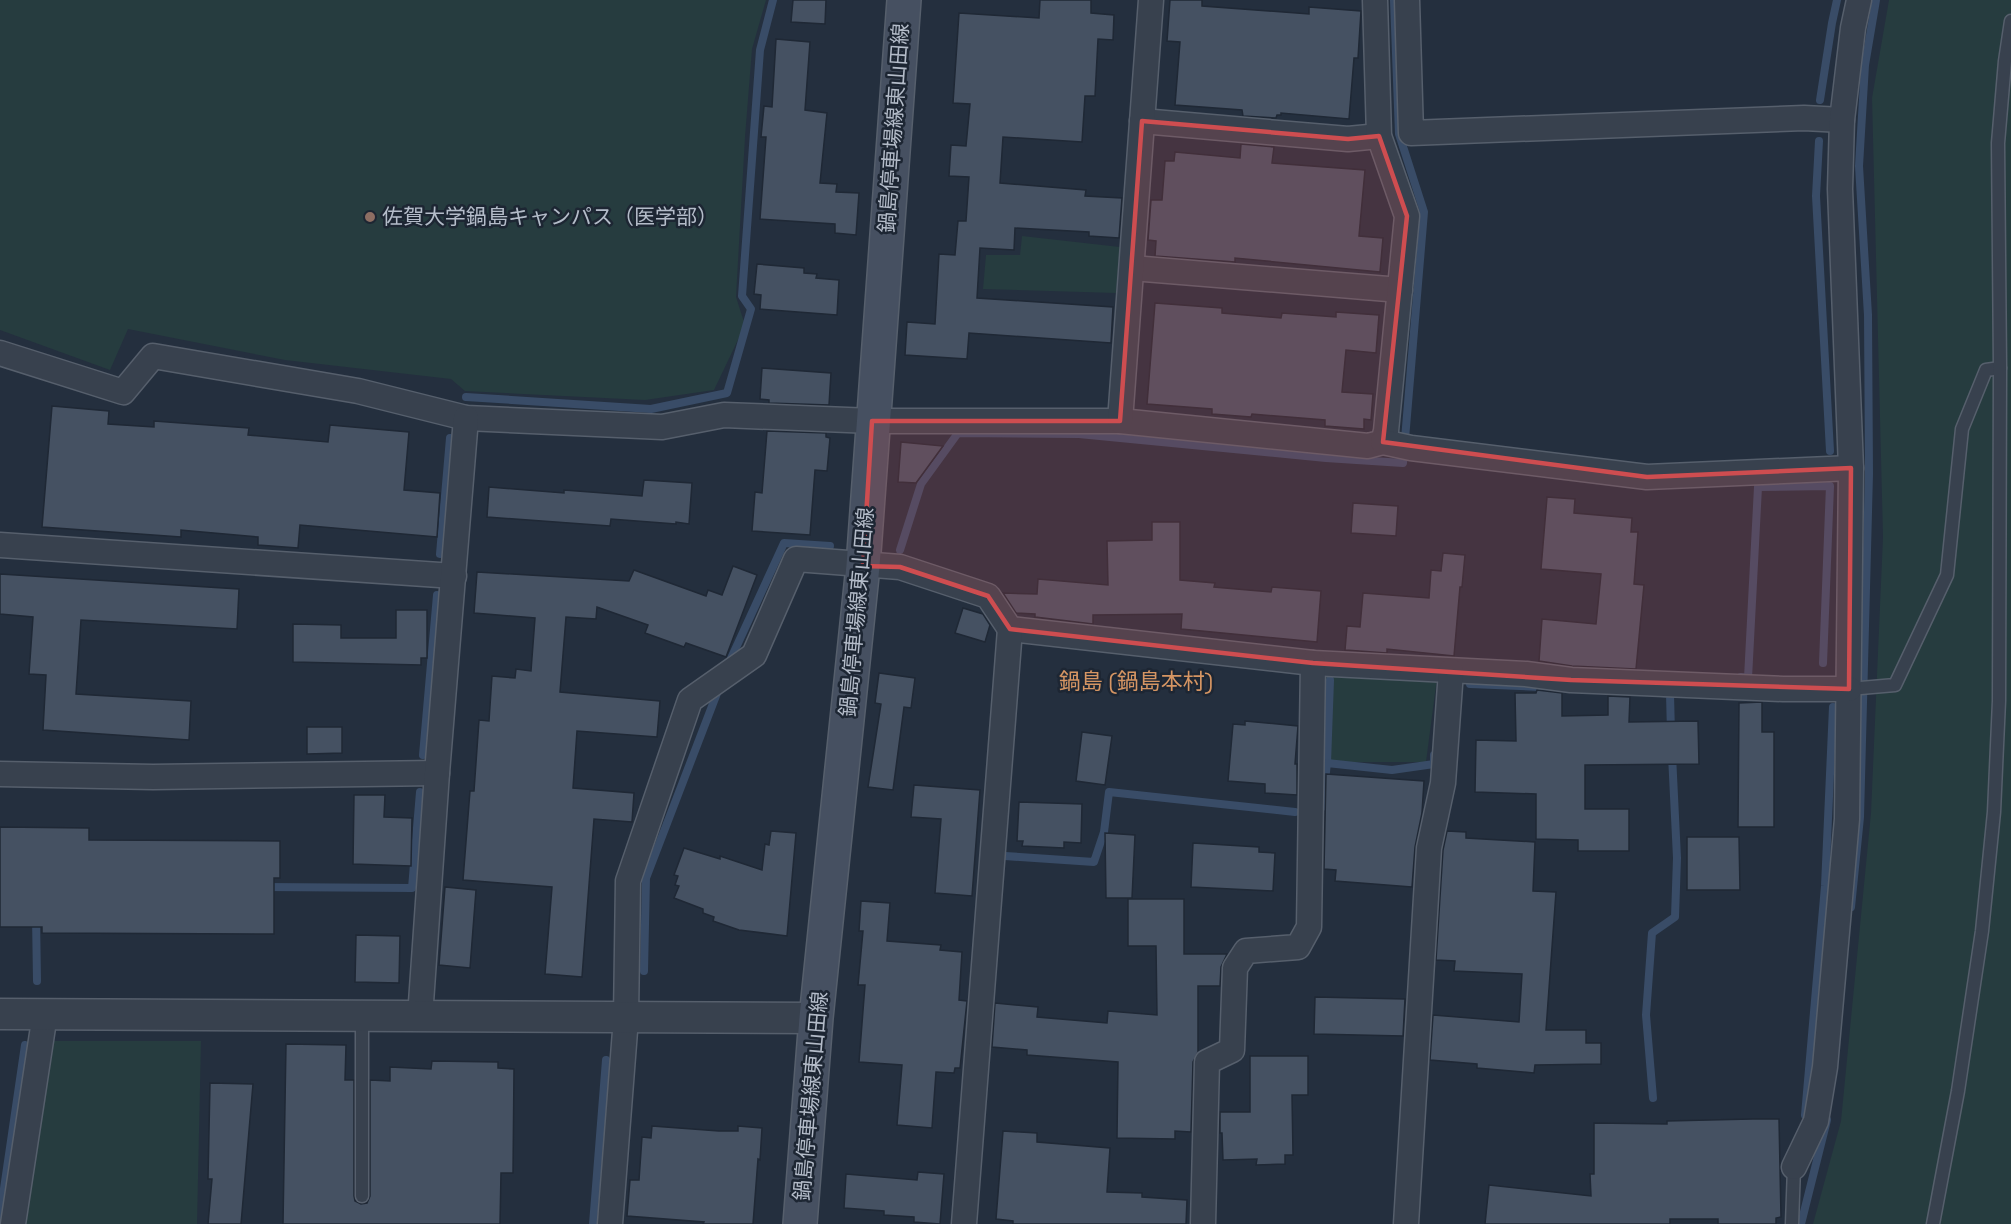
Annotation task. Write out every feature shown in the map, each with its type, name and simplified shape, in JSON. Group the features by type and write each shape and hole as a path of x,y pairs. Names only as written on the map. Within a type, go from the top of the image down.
{"main road":[{"name":"鍋島停車場線東山田線","path":"800,1224 816,1018 862,566 904,0"}],"street":[{"path":"1120,421 1152,0"},
{"path":"1376,0 1379,136 1407,216 1383,442"},
{"path":"1407,0 1411,133 1804,118 1842,120"},
{"path":"1794,1167 1816,1121 1825,1067 1847,819 1851,468 1840,189 1842,120 1853,28 1859,0"},
{"path":"1142,121 1348,139 1379,136"},
{"path":"1132,268 1400,290"},
{"path":"0,353 123,392 153,356 358,391 466,418 662,427 724,415 873,421 1120,421 1368,446 1383,442 1411,448 1647,477 1851,468"},
{"path":"420,1017 466,418"},
{"path":"0,545 454,576"},
{"path":"610,1224 627,1018 628,881 690,700 754,655 796,559 862,566 900,567 988,596 1010,629 964,1224"},
{"path":"1010,629 1313,663 1526,674 1571,680 1783,689 1849,689"},
{"path":"1203,1224 1207,1062 1232,1050 1235,968 1246,951 1298,947 1309,927 1313,663"},
{"path":"1406,1224 1429,848 1443,783 1451,671"},
{"path":"0,774 153,777 437,773"},
{"path":"0,1014 816,1018"},
{"path":"13,1224 45,1014"}],"lane":[{"path":"1933,1224 1958,1091 1980,942 1994,812 1999,700 1998,143 2011,21"},
{"path":"1849,689 1896,686 1947,575 1962,429 1986,370 2000,368"},
{"path":"362,1016 362,1196"},
{"path":"1792,1224 1794,1167"}],"highlighted area":[{"path":"1142,121 1348,139 1379,136 1407,216 1383,442 1647,477 1851,468 1849,689 1571,680 1313,663 1010,629 988,596 900,567 863,566 872,421 1120,421"}],"green space":[{"name":"佐賀大学鍋島キャンパス（医学部）","path":"0,0 766,0 752,49 745,137 736,297 745,325 714,390 645,400 465,391 451,379 285,360 128,329 110,370 0,330"},
{"path":"1889,0 2011,0 2011,1224 1813,1224 1841,1121 1871,813 1883,537 1872,98"},
{"path":"1022,236 1120,247 1116,293 983,289 986,255 1020,255"},
{"path":"1323,670 1437,678 1426,762 1321,762"},
{"path":"54,1041 201,1041 197,1224 25,1224"}],"building":[{"path":"793,0 826,0 825,24 791,22"},
{"path":"1040,0 1091,0 1091,13 1114,15 1113,40 1098,39 1095,96 1085,96 1082,142 1003,137 1000,183 1086,190 1085,196 1122,198 1119,238 1089,236 1089,232 1015,228 1014,250 980,248 977,298 1113,307 1111,343 969,333 967,359 905,355 907,322 935,324 939,254 955,255 958,221 966,221 969,177 949,176 951,145 966,146 970,104 953,103 959,13 1039,18"},
{"path":"1170,0 1202,0 1202,6 1309,14 1309,7 1361,11 1358,58 1354,58 1349,119 1281,113 1276,118 1243,116 1242,110 1175,105 1180,42 1167,41"},
{"path":"776,39 810,42 805,110 827,113 820,183 837,184 836,192 859,193 856,235 835,233 835,224 760,219 766,137 761,137 764,106 772,107"},
{"path":"1241,144 1274,147 1272,163 1365,170 1359,236 1383,238 1380,272 1235,258 1235,262 1155,256 1156,241 1148,240 1151,200 1162,200 1165,161 1174,161 1175,152 1240,158"},
{"path":"757,264 804,268 804,273 817,274 816,278 839,280 837,315 760,309 761,295 754,294"},
{"path":"1155,303 1222,308 1222,313 1281,318 1282,313 1336,317 1336,312 1379,315 1376,353 1346,350 1342,392 1373,394 1371,420 1364,419 1364,429 1325,426 1325,420 1252,414 1251,417 1212,414 1212,409 1147,404"},
{"path":"762,368 831,373 829,405 769,403 769,400 760,399"},
{"path":"52,406 109,411 108,424 154,427 154,421 249,428 248,435 328,442 330,425 409,432 404,490 440,493 437,537 300,525 298,548 258,545 258,537 181,530 181,537 42,527"},
{"path":"767,431 826,433 826,437 830,438 827,471 815,470 810,535 752,531 755,492 762,493"},
{"path":"901,442 943,446 916,483 898,482"},
{"path":"644,480 692,483 689,524 611,519 610,526 487,517 489,487 642,496"},
{"path":"1547,497 1575,499 1574,513 1632,518 1631,532 1638,532 1634,584 1644,585 1636,669 1572,666 1539,661 1542,619 1596,624 1601,574 1541,569"},
{"path":"1353,503 1398,506 1396,536 1351,533"},
{"path":"1152,522 1180,522 1180,580 1215,583 1214,587 1271,592 1272,587 1321,591 1317,642 1181,629 1182,614 1093,615 1093,624 1035,617 1035,614 1016,613 1003,593 1037,594 1038,579 1108,585 1107,541 1152,540"},
{"path":"1443,553 1465,555 1454,656 1387,649 1387,653 1345,650 1347,626 1360,627 1363,593 1429,598 1431,570 1441,571"},
{"path":"733,566 757,575 726,657 686,643 684,647 645,633 648,625 597,607 596,619 566,617 560,692 660,701 657,737 577,731 573,788 634,793 632,822 594,819 582,977 545,974 552,887 463,880 470,791 474,791 479,720 489,721 492,676 515,678 516,669 531,671 535,618 474,613 477,572 629,581 634,570 706,596 708,590 722,595"},
{"path":"0,574 239,589 237,629 81,620 76,694 191,701 189,740 43,730 46,675 29,674 33,617 0,614"},
{"path":"963,608 983,614 990,625 985,642 955,633"},
{"path":"396,610 427,610 427,658 421,658 421,665 293,662 293,624 341,625 341,638 396,638"},
{"path":"879,673 915,678 911,708 904,707 893,790 868,787 881,704 875,703"},
{"path":"1537,690 1562,693 1562,716 1608,715 1608,696 1630,697 1629,722 1698,721 1699,764 1585,765 1585,809 1629,809 1629,851 1578,851 1578,840 1536,839 1536,794 1475,792 1476,740 1516,741 1515,693 1536,693"},
{"path":"1762,702 1762,732 1774,732 1774,827 1738,827 1739,703"},
{"path":"1245,721 1298,726 1295,764 1297,764 1297,795 1265,793 1265,784 1228,781 1233,724 1245,725"},
{"path":"307,727 342,727 342,753 307,754"},
{"path":"1082,732 1112,736 1105,785 1076,781"},
{"path":"1326,774 1424,781 1412,887 1335,881 1336,870 1324,869"},
{"path":"914,785 980,790 972,896 935,893 941,819 911,817"},
{"path":"354,795 385,795 384,817 412,818 411,866 353,864"},
{"path":"1019,802 1082,804 1081,843 1064,842 1064,848 1022,846 1023,841 1017,841"},
{"path":"0,827 89,828 89,840 280,841 280,878 274,878 274,934 42,933 42,927 0,927"},
{"path":"771,831 796,833 787,936 739,930 713,921 714,917 703,913 703,909 674,898 679,886 675,885 678,876 674,875 684,848 720,859 720,856 762,870 765,844 769,845"},
{"path":"1447,831 1466,832 1466,838 1535,842 1533,891 1556,892 1546,1030 1586,1030 1586,1043 1601,1043 1601,1064 1535,1065 1534,1073 1477,1068 1477,1064 1430,1060 1433,1015 1519,1022 1522,974 1454,971 1455,961 1436,960 1443,850"},
{"path":"1105,833 1135,835 1132,898 1106,898"},
{"path":"1687,837 1739,837 1740,890 1687,890"},
{"path":"1193,843 1259,847 1259,852 1275,853 1273,891 1191,887"},
{"path":"445,887 476,890 470,968 439,965"},
{"path":"1128,899 1184,899 1184,954 1227,954 1221,967 1220,986 1198,986 1198,1052 1193,1062 1191,1132 1175,1131 1175,1139 1117,1138 1118,1062 1027,1055 1027,1050 992,1047 995,1003 1038,1007 1037,1017 1107,1023 1108,1011 1157,1015 1156,946 1128,946"},
{"path":"861,901 890,903 887,941 941,945 940,950 962,952 959,1000 967,1001 960,1068 955,1068 954,1073 936,1072 932,1128 897,1125 902,1065 859,1062 865,985 858,985 863,931 859,931"},
{"path":"356,935 400,936 399,983 355,982"},
{"path":"1315,997 1405,999 1403,1036 1314,1034"},
{"path":"286,1044 346,1045 345,1080 354,1080 354,1196 355,1201 361,1204 367,1203 370,1196 370,1080 390,1081 390,1067 431,1069 432,1061 498,1062 498,1068 514,1069 513,1173 501,1173 500,1224 283,1224"},
{"path":"1250,1056 1308,1056 1308,1095 1292,1095 1293,1155 1285,1155 1285,1164 1256,1165 1257,1159 1223,1160 1220,1112 1250,1112"},
{"path":"210,1083 253,1084 241,1224 208,1224 212,1179 208,1179"},
{"path":"1779,1119 1781,1217 1776,1218 1776,1224 1718,1224 1718,1219 1670,1219 1670,1224 1485,1224 1489,1185 1591,1196 1590,1174 1594,1174 1594,1123 1667,1124 1667,1121"},
{"path":"652,1126 719,1131 738,1131 738,1126 762,1128 753,1224 703,1224 704,1222 627,1216 630,1180 639,1180 642,1137 651,1138"},
{"path":"1003,1131 1037,1133 1037,1142 1110,1148 1107,1192 1142,1193 1142,1197 1187,1200 1186,1224 1013,1224 1013,1221 996,1219"},
{"path":"918,1172 944,1174 940,1224 914,1222 914,1217 884,1215 884,1211 844,1208 846,1174 917,1180"}],"waterway":[{"path":"466,397 651,409 727,393 751,309 742,296 760,50 773,0"},
{"path":"900,550 921,484 958,433 1079,434 1326,458 1403,463 1424,212 1399,134 1394,0"},
{"path":"1820,100 1837,0"},
{"path":"1851,907 1860,817 1869,474 1868,315 1859,166 1865,65 1876,0"},
{"path":"1819,141 1816,196 1830,451"},
{"path":"440,554 450,438"},
{"path":"1741,677 1748,678 1758,487 1830,486 1823,663"},
{"path":"728,665 784,543 830,546"},
{"path":"423,755 437,595"},
{"path":"1327,763 1330,680"},
{"path":"1470,684 1541,687"},
{"path":"644,971 646,878 719,688"},
{"path":"1661,693 1670,694 1671,733"},
{"path":"1805,1115 1825,886 1833,707"},
{"path":"1322,807 1327,763 1392,770 1434,764 1434,755"},
{"path":"1653,1098 1646,1015 1652,933 1675,917 1677,858 1672,755"},
{"path":"264,887 412,888 420,792"},
{"path":"1005,856 1094,862 1104,832 1109,792 1295,812"},
{"path":"36,916 37,981"},
{"path":"0,1216 25,1045"},
{"path":"593,1224 606,1060"},
{"path":"1801,1224 1827,1120"}],"place":[{"name":"佐賀大学鍋島キャンパス（医学部）","path":"370,217"}],"district":[{"name":"鍋島 (鍋島本村)","path":"1136,681"}]}
